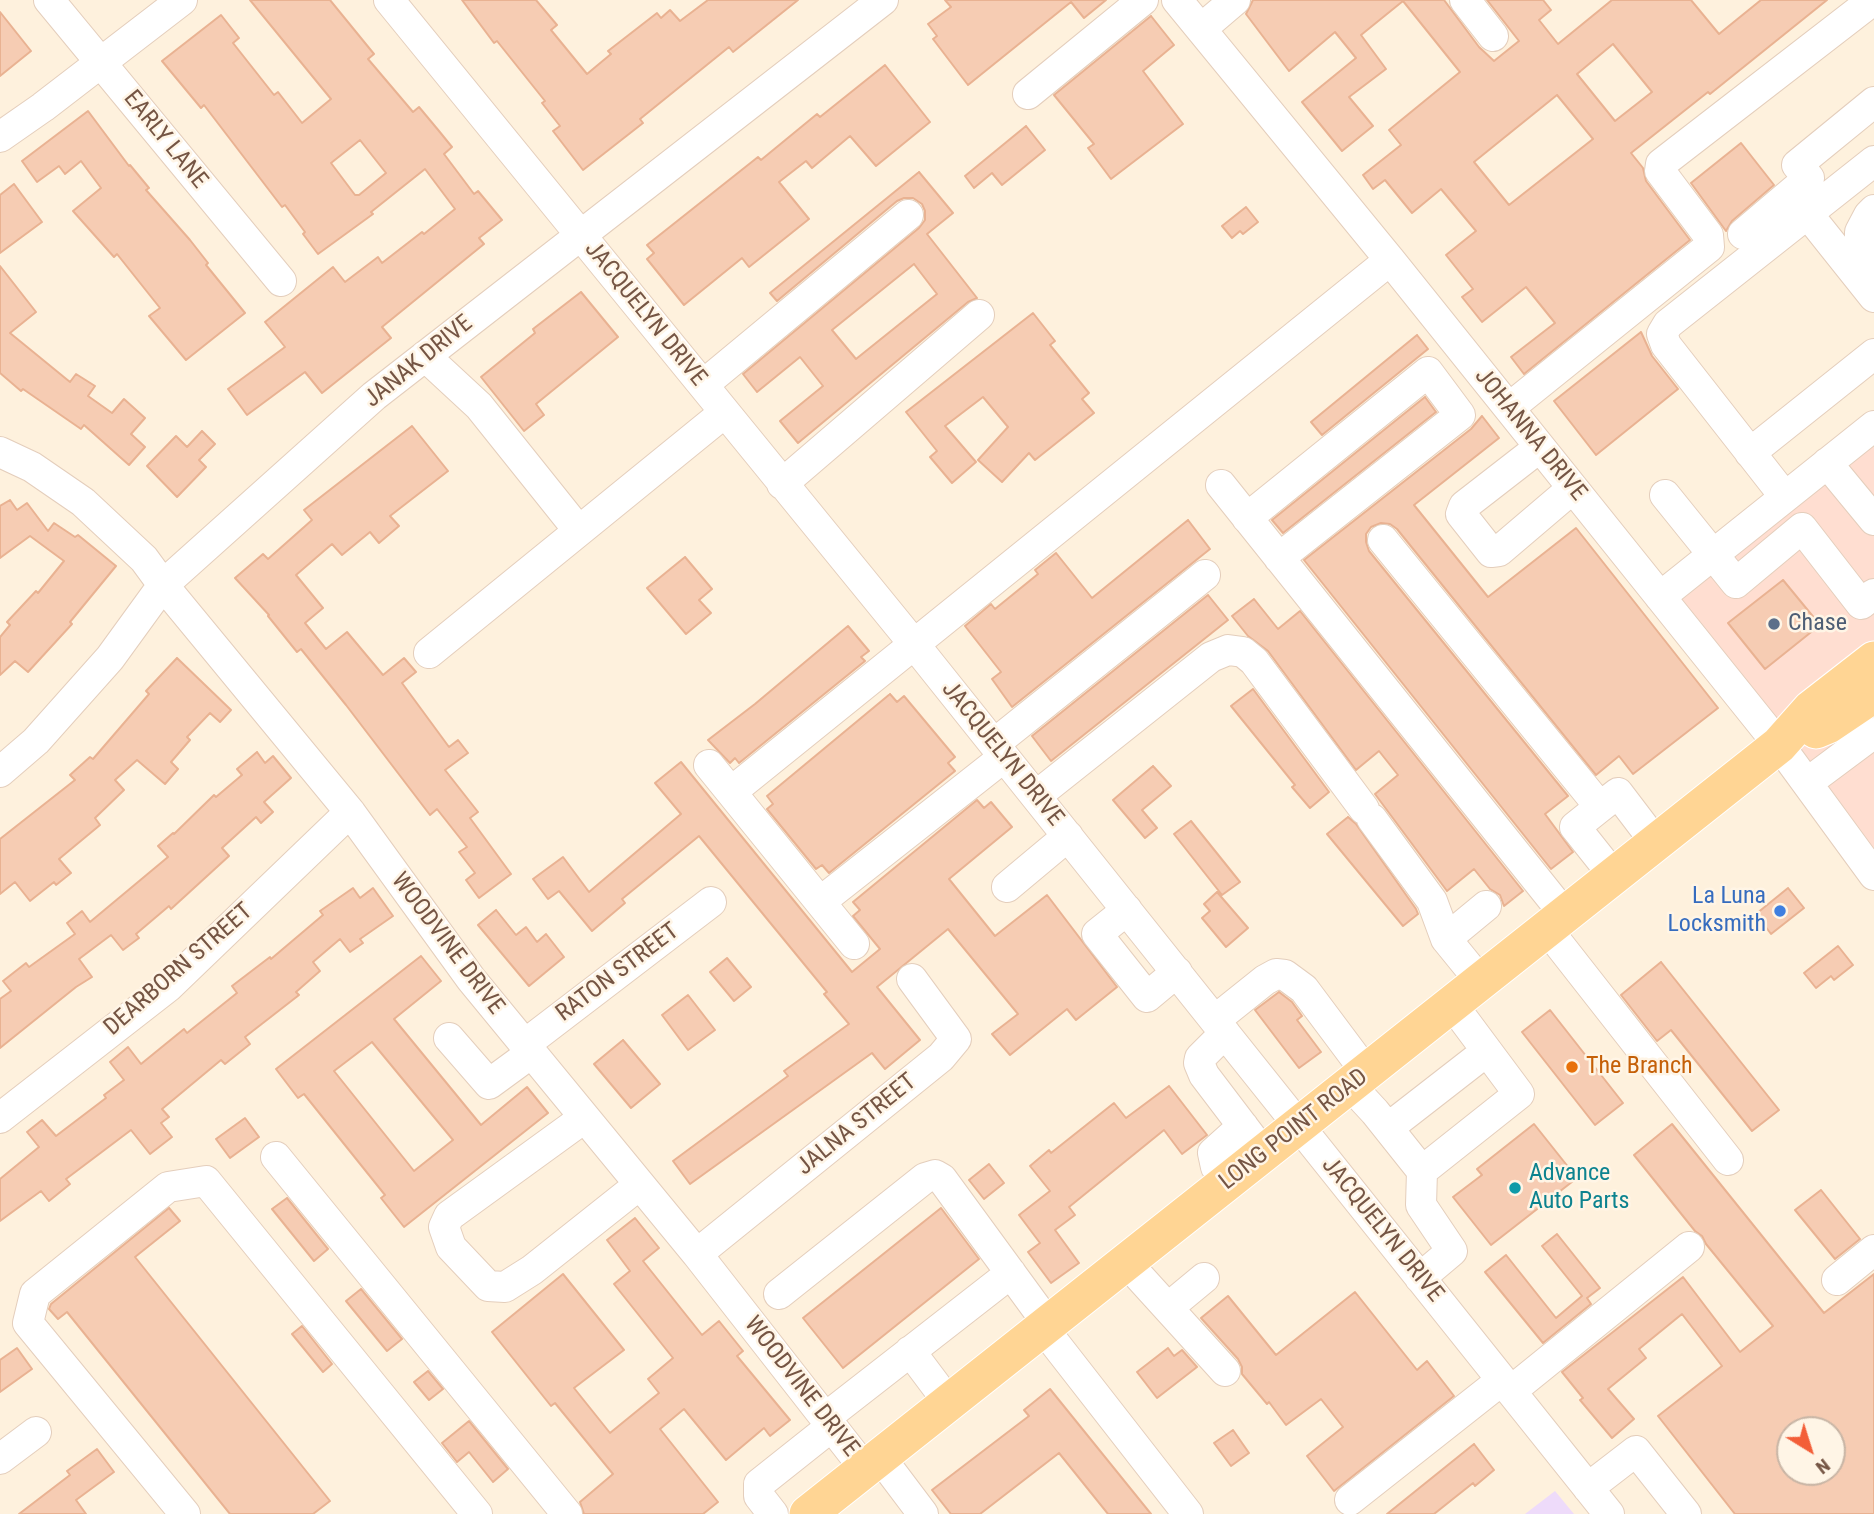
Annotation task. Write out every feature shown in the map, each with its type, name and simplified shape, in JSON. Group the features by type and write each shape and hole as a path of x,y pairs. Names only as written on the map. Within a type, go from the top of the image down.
{"main road":[{"name":"LONG POINT ROAD","path":"814,1512 1227,1182 1253,1140 1299,1125 1779,745 1811,709 1874,660"},
{"name":"LONG POINT ROAD","path":"1779,745 1828,725 1874,694"}],"street":[{"name":"EARLY LANE","path":"49,0 281,281"},
{"path":"0,137 182,0"},
{"name":"JACQUELYN DRIVE","path":"389,0 914,644 1609,1514"},
{"name":"JANAK DRIVE","path":"0,772 36,741 101,668 163,585 374,396 883,0"},
{"path":"1028,94 1143,0"},
{"name":"JOHANNA DRIVE","path":"1177,0 1390,260 1779,745 1874,875"},
{"path":"1201,29 1236,0"},
{"path":"1465,0 1493,36"},
{"path":"1508,408 1709,247 1708,235 1660,171 1661,164 1873,0"},
{"path":"1744,234 1809,178 1797,165 1874,102"},
{"path":"1785,497 1666,345 1662,334 1668,324 1874,161"},
{"path":"1874,210 1860,232 1860,243 1865,257 1874,267"},
{"path":"1807,213 1874,297"},
{"path":"703,385 908,215"},
{"path":"731,792 1390,260"},
{"path":"782,484 979,315"},
{"path":"1751,453 1874,354"},
{"path":"425,356 479,406 579,531"},
{"path":"1247,518 1428,372 1460,415 1279,558"},
{"path":"429,653 724,413"},
{"path":"1660,597 1874,425"},
{"path":"1540,447 1464,506 1461,514 1491,552 1499,551 1573,488"},
{"name":"WOODVINE DRIVE","path":"0,452 32,467 83,502 144,559 350,813 471,979 696,1254 829,1422 923,1514"},
{"path":"1827,463 1874,520"},
{"path":"1220,485 1279,558 1556,922 1728,1160"},
{"path":"1665,495 1736,583 1802,528 1861,604 1874,594"},
{"path":"1383,540 1600,807"},
{"path":"820,902 1205,575"},
{"path":"1036,796 1212,657 1228,650 1243,652 1254,661 1432,901 1446,939 1480,982"},
{"path":"1807,783 1874,733"},
{"path":"709,765 854,944"},
{"path":"1614,876 1576,827 1600,807 1618,793 1656,843"},
{"name":"DEARBORN STREET","path":"0,1118 168,986 350,813"},
{"path":"1007,887 1068,836"},
{"name":"RATON STREET","path":"449,1038 489,1084 527,1049 711,902"},
{"path":"1446,939 1486,906"},
{"path":"1253,1140 1204,1075 1199,1063 1220,1027 1265,980 1276,974 1284,975 1304,989 1388,1128 1422,1171 1422,1205 1452,1251 1420,1278"},
{"name":"JALNA STREET","path":"696,1254 941,1057 956,1039 912,979"},
{"path":"1422,1171 1519,1094 1452,1004"},
{"path":"1388,1128 1487,1051"},
{"path":"584,1118 449,1216 444,1227 451,1247 488,1286 505,1287 532,1270 639,1185"},
{"path":"276,1157 567,1514"},
{"path":"779,1294 925,1178 935,1174 942,1179 1046,1326 1188,1514"},
{"path":"185,1514 28,1322 35,1294 168,1187 206,1181 477,1514"},
{"path":"1350,1500 1689,1247"},
{"path":"1838,1279 1874,1250"},
{"path":"1126,1262 1225,1371"},
{"path":"773,1514 759,1496 759,1484 911,1351 1011,1273"},
{"path":"1169,1307 1204,1278"},
{"path":"911,1351 949,1403"},
{"path":"0,1459 36,1432"},
{"path":"1588,1488 1636,1451 1686,1514"}],"shaded area":[{"path":"1874,438 1874,855 1675,598"},
{"path":"1555,1491 1574,1514 1525,1514"}],"building":[{"path":"250,0 330,0 374,54 368,59 413,112 419,107 439,131 452,147 444,154 474,194 478,191 502,220 479,238 484,244 382,327 391,338 322,393 305,372 247,415 228,389 285,347 265,322 333,267 345,282 378,257 382,263 455,209 425,169 371,212 373,214 318,254 285,205 282,207 204,105 201,108 162,61 221,15 239,38 233,43 274,95 278,92 302,123 331,99","holes":["360,140 386,173 359,195 355,195 331,163"]},
{"path":"462,0 536,0 557,25 551,30 587,74 611,54 608,51 657,13 661,18 670,10 680,21 708,0 798,0 733,52 729,47 640,119 643,123 583,170 553,131 560,126 542,103 545,101 497,41 494,43"},
{"path":"945,0 1106,0 1084,18 1071,2 968,85 933,39 937,36 928,24 951,7"},
{"path":"1253,0 1444,0 1479,47 1494,61 1519,41 1487,0 1543,0 1551,10 1539,20 1558,44 1612,0 1691,0 1719,34 1761,0 1827,0 1710,94 1708,92 1631,153 1643,168 1646,181 1690,240 1524,374 1511,357 1555,323 1526,287 1482,322 1462,297 1473,289 1446,255 1476,231 1441,189 1412,213 1385,180 1373,189 1363,175 1401,145 1389,130 1460,72 1403,1 1361,35 1386,69 1349,97 1373,126 1342,151 1302,102 1356,58 1335,32 1289,71 1246,14","holes":["1613,44 1652,92 1615,121 1577,74","1557,95 1593,139 1509,205 1474,162"]},
{"path":"0,12 31,51 0,76"},
{"path":"1151,16 1174,45 1143,71 1183,124 1111,179 1088,148 1094,144 1054,95"},
{"path":"885,65 930,122 876,166 850,136 812,168 806,161 779,182 809,219 749,267 742,258 684,305 647,259 654,253 647,245 758,157 761,160 817,114 820,117"},
{"path":"88,111 149,188 146,190 190,240 208,263 206,265 245,313 186,360 149,316 160,308 117,254 114,257 73,211 101,188 81,161 65,174 59,166 37,182 22,161"},
{"path":"1026,126 1045,150 1002,185 992,173 974,188 965,176"},
{"path":"1741,143 1774,185 1732,221 1726,231 1691,183"},
{"path":"919,172 953,213 927,234 977,298 968,302 798,443 780,421 823,386 800,357 757,392 743,374 919,228 925,220 922,204 913,198 897,201 777,301 770,293","holes":["914,264 937,294 856,359 832,330"]},
{"path":"14,184 42,222 0,253 0,195"},
{"path":"1246,207 1258,222 1243,234 1240,231 1232,238 1222,226"},
{"path":"0,266 36,312 10,333 70,382 76,374 95,386 88,396 112,413 124,399 145,418 131,434 145,447 129,465 84,425 81,429 23,389 21,391 0,373"},
{"path":"581,292 618,337 536,404 544,415 524,431 481,377 535,333 533,329"},
{"path":"1033,313 1055,341 1050,345 1089,393 1082,399 1094,413 1035,460 1029,453 1002,482 978,460 1008,427 983,397 945,426 976,462 952,483 930,457 937,451 906,412"},
{"path":"1641,332 1652,356 1678,389 1596,455 1554,401"},
{"path":"1417,335 1428,349 1322,435 1311,422"},
{"path":"1425,397 1436,412 1283,533 1272,520"},
{"path":"1482,416 1499,438 1414,505 1488,597 1576,528 1718,708 1633,774 1619,756 1596,775 1397,529 1390,524 1381,523 1371,527 1366,534 1369,551 1568,796 1545,814 1573,852 1551,869 1304,560 1471,429"},
{"path":"412,426 448,471 390,516 399,526 379,543 370,532 342,555 332,544 296,575 323,608 305,623 326,649 347,632 383,675 404,658 416,672 402,683 449,747 458,740 468,753 445,770 478,812 470,818 511,874 479,898 466,880 475,873 459,852 467,847 437,809 430,815 301,649 297,652 269,615 235,578 263,554 268,559 312,520 304,510"},
{"path":"202,431 215,444 199,460 206,467 177,497 147,466 176,436 187,447"},
{"path":"10,500 17,510 27,503 48,531 54,523 75,537 78,535 116,566 70,622 72,624 28,672 15,661 0,675 0,637 10,625 7,622 36,591 38,593 64,561 30,536 0,558 0,506"},
{"path":"1188,520 1210,549 1012,707 992,679 1001,672 965,626 991,604 995,609 1038,574 1035,570 1056,553 1092,598"},
{"path":"685,557 712,589 699,600 711,613 686,634 647,588"},
{"name":"Chase","path":"1783,580 1820,625 1765,669 1728,623"},
{"path":"1208,595 1228,620 1051,761 1032,736"},
{"path":"1254,599 1278,629 1300,611 1523,891 1504,906 1500,895 1490,889 1474,869 1447,891 1375,794 1398,775 1379,751 1356,770 1268,651 1248,636 1232,616"},
{"path":"848,626 869,651 861,657 865,661 739,763 735,758 730,763 708,740"},
{"path":"177,658 231,710 220,722 210,713 187,737 190,740 171,762 178,769 165,784 137,760 115,780 124,790 95,818 100,825 59,859 71,873 56,885 54,882 30,901 15,882 0,894 0,839 75,780 70,775 90,757 93,759 149,694 146,691"},
{"path":"1253,689 1329,792 1310,808 1292,787 1295,785 1231,706"},
{"path":"890,694 897,702 904,696 955,757 948,763 955,771 829,873 822,865 816,869 767,809 773,804 767,796"},
{"path":"257,752 265,763 273,756 291,778 264,802 273,812 261,823 256,817 222,848 229,856 171,909 169,906 136,934 139,938 123,950 111,935 79,959 92,977 0,1048 0,999 11,991 3,981 26,963 29,967 75,934 67,923 82,911 90,922 168,857 158,846 214,795 216,797 242,775 237,769"},
{"path":"681,762 852,972 880,949 853,916 860,910 853,902 977,800 984,808 991,802 1012,827 949,879 995,936 1047,895 1117,987 1076,1020 1067,1009 1010,1055 992,1034 1018,1014 948,929 877,987 920,1040 885,1069 872,1053 690,1184 673,1161 788,1076 784,1071 849,1024 824,994 827,992 699,836 622,899 625,903 592,931 559,891 548,899 533,879 563,857 589,892 681,814 655,783"},
{"path":"1153,766 1171,786 1142,810 1157,828 1145,838 1113,800"},
{"path":"1348,817 1356,824 1416,909 1418,914 1403,926 1327,834"},
{"path":"1191,821 1240,882 1222,895 1174,834"},
{"path":"353,888 360,898 373,888 393,916 360,939 363,943 350,952 340,939 313,962 320,971 296,992 299,995 245,1037 250,1044 225,1064 221,1060 162,1109 169,1117 161,1123 172,1137 150,1154 131,1130 66,1179 70,1184 49,1201 41,1191 0,1221 0,1179 39,1147 27,1132 42,1120 56,1136 106,1098 104,1095 124,1080 110,1062 128,1047 141,1064 184,1029 187,1033 237,993 232,986 270,957 271,959 323,915 320,911"},
{"name":"La Luna Locksmith","path":"1788,888 1804,908 1771,934 1756,914"},
{"path":"1217,892 1248,928 1226,947 1202,918 1210,911 1204,904"},
{"path":"496,910 516,935 526,927 537,942 546,934 564,957 529,986 478,925"},
{"path":"1838,946 1853,965 1834,980 1831,976 1816,988 1804,973"},
{"path":"421,956 441,981 394,1019 481,1125 527,1087 548,1113 404,1227 381,1198 385,1195 304,1094 298,1098 276,1069","holes":["372,1042 453,1140 414,1171 334,1071"]},
{"path":"727,958 751,987 734,1001 710,972"},
{"path":"1661,962 1779,1110 1752,1131 1671,1030 1657,1041 1621,995"},
{"path":"1279,992 1292,1002 1302,1016 1297,1020 1321,1052 1299,1068 1255,1010"},
{"path":"688,995 715,1030 688,1050 662,1015"},
{"name":"The Branch","path":"1550,1010 1623,1103 1595,1125 1522,1032"},
{"path":"623,1040 660,1084 631,1108 594,1064"},
{"path":"1169,1086 1207,1135 1182,1154 1164,1130 1069,1207 1075,1215 1055,1230 1079,1263 1051,1283 1028,1252 1040,1243 1019,1215 1050,1191 1030,1166 1049,1150 1051,1153 1114,1103 1126,1118"},
{"path":"245,1118 259,1137 230,1158 216,1139"},
{"name":"Advance Auto Parts","path":"1534,1124 1577,1178 1491,1245 1453,1197 1482,1175 1477,1169"},
{"path":"1672,1124 1824,1313 1874,1274 1874,1514 1735,1514 1658,1416 1722,1366 1682,1314 1639,1349 1646,1358 1608,1389 1634,1419 1612,1438 1580,1400 1583,1398 1562,1372 1683,1277 1740,1352 1773,1326 1702,1236 1695,1231 1634,1155"},
{"path":"989,1164 1004,1183 984,1199 969,1180"},
{"path":"1821,1190 1860,1239 1835,1259 1795,1210"},
{"path":"287,1198 328,1249 314,1261 272,1209"},
{"path":"169,1208 180,1221 135,1257 330,1501 313,1514 230,1514 67,1312 58,1319 49,1309 51,1304"},
{"path":"941,1208 979,1259 843,1368 803,1318"},
{"path":"635,1218 659,1248 643,1261 702,1335 719,1321 743,1351 737,1356 790,1420 770,1436 764,1428 726,1460 684,1409 660,1429 718,1502 703,1514 584,1514 580,1502 613,1474 555,1403 551,1406 492,1332 563,1274 624,1350 574,1388 610,1433 659,1393 648,1379 673,1358 614,1284 630,1271 607,1240"},
{"path":"1557,1234 1600,1288 1587,1298 1591,1304 1543,1343 1485,1272 1506,1255 1556,1318 1582,1296 1542,1246"},
{"path":"361,1289 402,1339 387,1351 346,1301"},
{"path":"1355,1292 1417,1370 1427,1361 1454,1396 1334,1491 1307,1456 1343,1427 1321,1399 1286,1425 1269,1402 1267,1404 1242,1374 1238,1359 1201,1318 1228,1296 1276,1355"},
{"path":"302,1326 332,1364 323,1372 292,1334"},
{"path":"17,1348 32,1369 0,1392 0,1360"},
{"path":"1168,1348 1174,1356 1182,1350 1197,1367 1157,1398 1137,1372"},
{"path":"428,1371 443,1389 429,1400 414,1382"},
{"path":"1050,1389 1151,1514 1108,1514 1059,1453 980,1514 951,1514 932,1490 1029,1416 1024,1410"},
{"path":"469,1421 508,1469 493,1482 469,1452 457,1462 442,1443"},
{"path":"1233,1430 1249,1453 1231,1466 1214,1443"},
{"path":"1474,1444 1494,1470 1475,1486 1473,1483 1434,1514 1387,1514"},
{"path":"97,1449 114,1472 76,1500 86,1514 19,1514 70,1475 67,1471"}],"place":[{"name":"Chase","path":"1774,624"},
{"name":"La Luna Locksmith","path":"1780,911"},
{"name":"The Branch","path":"1572,1067"},
{"name":"Advance Auto Parts","path":"1515,1188"}]}
